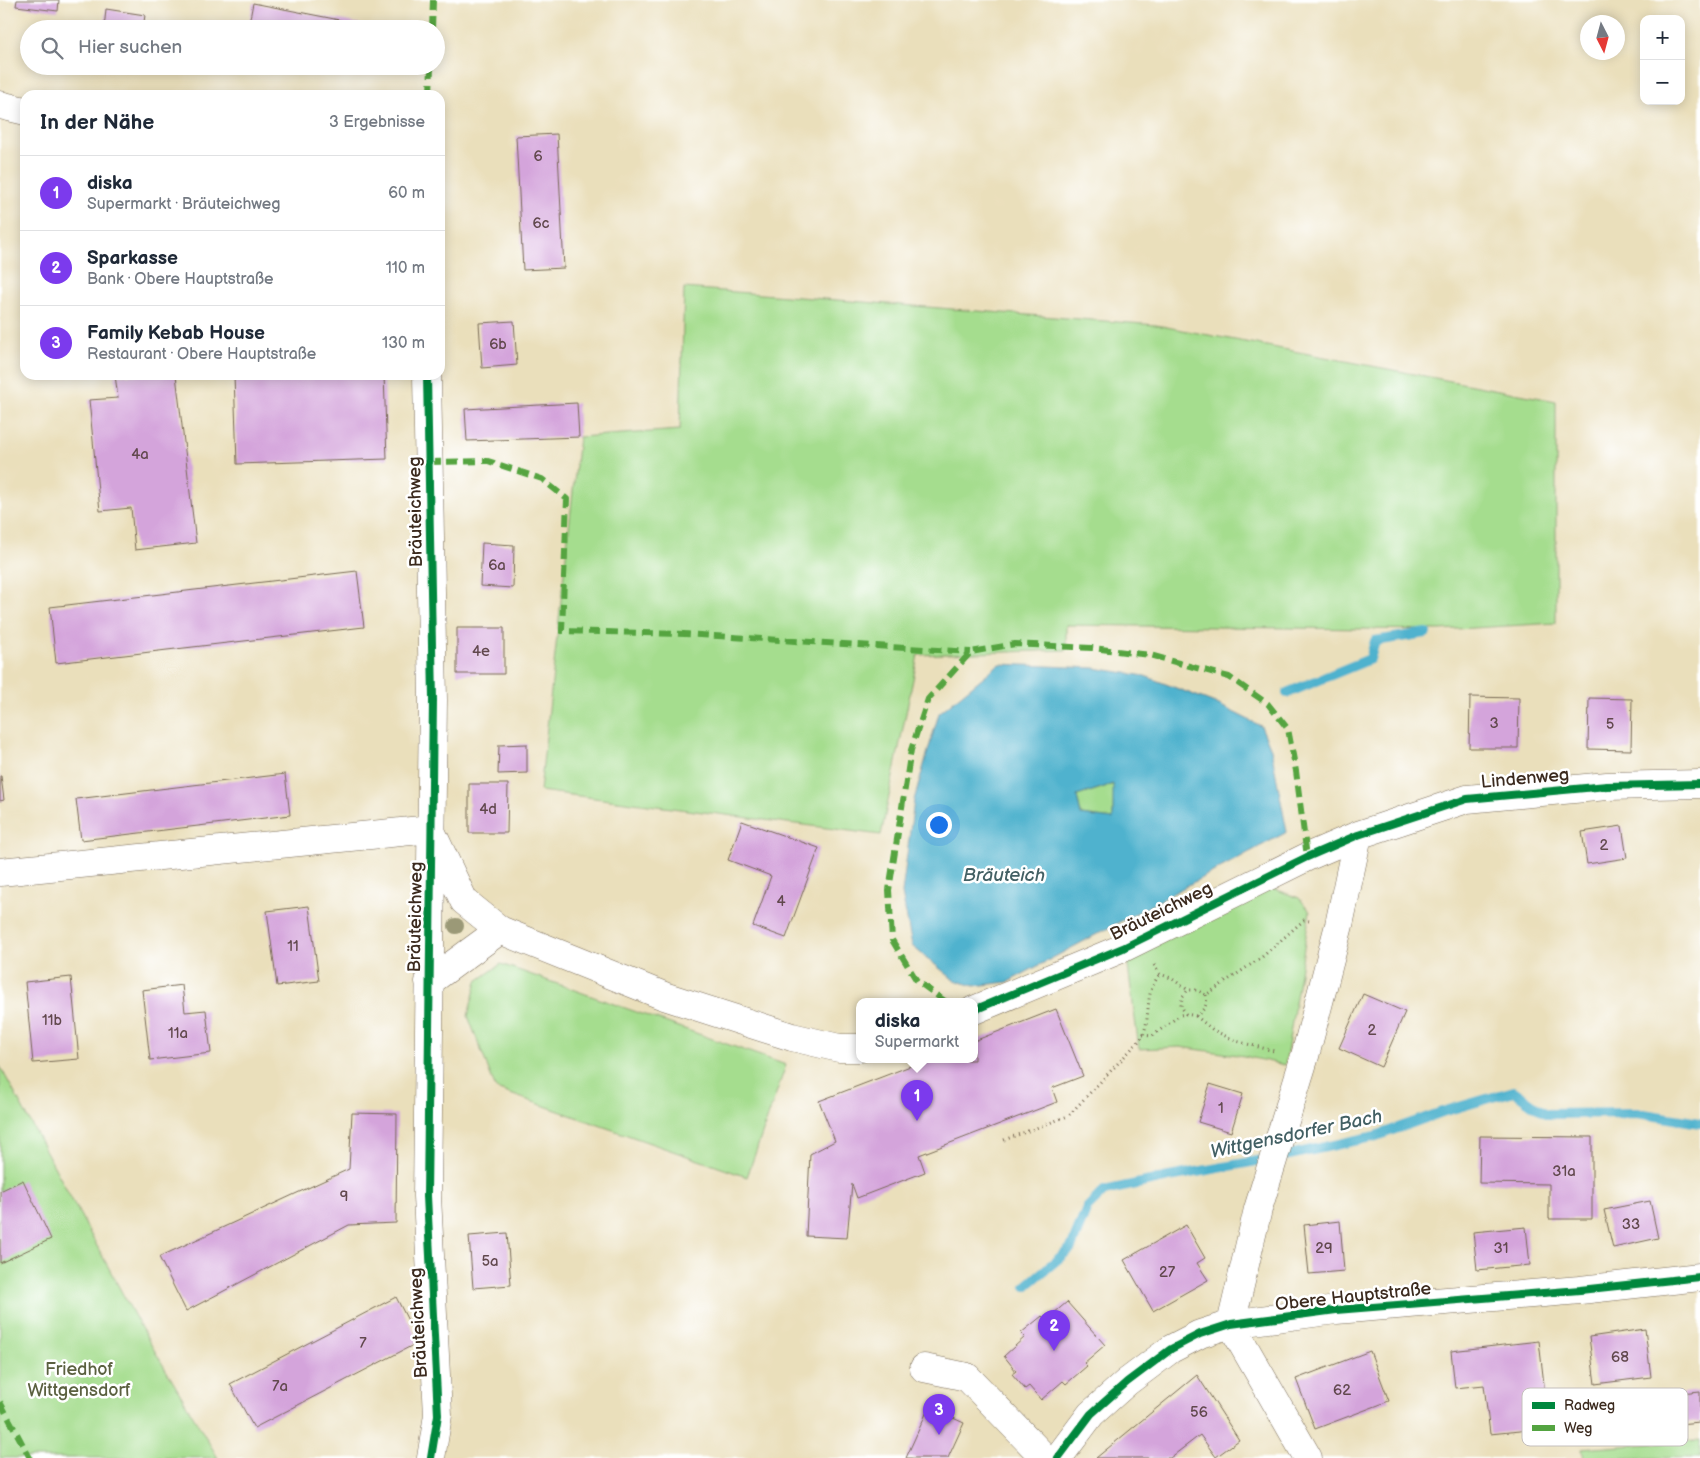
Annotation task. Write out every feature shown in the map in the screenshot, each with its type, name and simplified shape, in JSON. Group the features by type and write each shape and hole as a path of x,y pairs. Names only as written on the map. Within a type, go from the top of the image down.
{"street":[{"path":"0,105 20,110"},
{"name":"Bräuteichweg","path":"427,380 433,700 426,1196 438,1415 431,1458"},
{"name":"Lindenweg","path":"1358,835 1467,798 1607,786 1700,784"},
{"path":"0,872 431,829"},
{"name":"Bräuteichweg","path":"431,829 464,901 500,930 664,996 792,1036 839,1048 856,1048"},
{"path":"1308,1458 1231,1324 1258,1209 1305,1056 1339,925 1358,835"},
{"name":"Bräuteichweg","path":"978,1008 1123,948 1307,856 1358,835"},
{"name":"Bräuteichweg","path":"429,982 500,930"},
{"name":"Obere Hauptstraße","path":"1058,1458 1091,1414 1127,1382 1171,1348 1200,1334 1231,1324 1336,1310 1570,1291 1700,1277"},
{"path":"924,1368 967,1377 1045,1458"}],"path":[{"path":"1206,995 1262,957 1304,920 1339,925"},
{"path":"1154,966 1160,974 1171,978 1188,990 1197,990 1206,995"},
{"path":"1004,1140 1068,1116 1143,1036 1149,998 1154,982 1160,974"},
{"path":"1186,1014 1182,1006 1182,997 1188,990"},
{"path":"1196,1016 1204,1010 1207,1002 1206,995"},
{"path":"1143,1036 1152,1036 1180,1015 1186,1014 1196,1016 1213,1030 1236,1041 1280,1053 1305,1056"}],"green space":[{"path":"684,288 1156,325 1556,401 1556,623 1440,630 1066,625 1066,650 918,655 881,835 540,791 579,437 680,430"},
{"path":"1114,784 1113,819 1081,815 1077,796"},
{"path":"1272,888 1299,898 1310,911 1285,1065 1244,1056 1180,1047 1139,1049 1126,951"},
{"path":"501,964 786,1065 747,1177 496,1089 468,1016 477,981"},
{"name":"Friedhof Wittgensdorf","path":"0,1066 140,1326 218,1458 0,1458"},
{"path":"1700,1440 1700,1458 1584,1458 1582,1449 1621,1446 1688,1446 1688,1441"}],"water":[{"name":"Bräuteich","path":"999,664 1094,668 1145,676 1215,703 1261,726 1271,749 1287,832 1008,982 974,986 954,980 912,946 902,893 914,800 939,713","holes":["1113,784 1113,819 1081,815 1077,796"]}],"building":[{"path":"17,0 59,0 58,11 16,6"},
{"path":"253,3 340,20 250,20"},
{"path":"106,9 145,15 144,20 105,20"},
{"path":"557,134 564,268 523,270 516,136"},
{"path":"514,321 517,365 482,368 479,323"},
{"path":"116,380 177,380 196,543 135,550 131,508 100,511 89,400 118,398"},
{"path":"234,380 384,380 387,459 237,464"},
{"path":"577,403 579,437 467,441 465,409"},
{"path":"482,543 514,545 513,588 480,586"},
{"path":"357,571 364,627 56,663 50,607"},
{"path":"457,628 504,628 504,674 457,674"},
{"path":"1470,697 1519,698 1518,748 1469,748"},
{"path":"1589,698 1632,699 1631,750 1588,749"},
{"path":"527,744 527,773 498,774 499,745"},
{"path":"285,774 290,815 81,840 76,799"},
{"path":"0,776 4,800 0,801"},
{"path":"469,784 508,784 507,833 469,833"},
{"path":"742,821 819,848 786,938 753,926 771,876 728,860"},
{"path":"1622,826 1627,858 1587,864 1582,832"},
{"path":"309,906 319,981 277,986 267,911"},
{"path":"71,977 79,1059 33,1063 25,982"},
{"path":"182,985 185,1012 206,1010 211,1053 150,1060 142,990"},
{"path":"1363,994 1405,1012 1381,1067 1339,1048"},
{"path":"1056,1009 1083,1076 1052,1088 1057,1102 919,1155 925,1172 857,1198 852,1184 847,1238 806,1236 810,1154 835,1141 819,1101 918,1063 978,1063 978,1039"},
{"path":"1210,1084 1243,1094 1231,1132 1198,1122"},
{"path":"352,1113 397,1114 396,1223 349,1225 186,1311 159,1257 349,1169"},
{"path":"1480,1136 1592,1137 1592,1219 1549,1219 1549,1184 1479,1183"},
{"path":"23,1180 51,1239 0,1263 0,1191"},
{"path":"1650,1201 1658,1238 1613,1248 1604,1210"},
{"path":"1340,1221 1344,1271 1309,1274 1304,1225"},
{"path":"1186,1225 1205,1258 1197,1263 1208,1280 1153,1311 1124,1260"},
{"path":"1526,1227 1530,1265 1477,1270 1473,1232"},
{"path":"507,1233 511,1285 473,1288 469,1236"},
{"path":"396,1297 419,1342 254,1428 230,1384"},
{"path":"1067,1302 1105,1345 1084,1363 1087,1366 1066,1384 1063,1381 1041,1400 1029,1386 1025,1389 1012,1374 1016,1371 1004,1356 1025,1337 1021,1333 1042,1316 1046,1320"},
{"path":"1645,1329 1651,1377 1595,1384 1589,1337"},
{"path":"1539,1341 1544,1388 1522,1388 1522,1431 1490,1434 1484,1385 1455,1388 1451,1351"},
{"path":"1370,1351 1389,1401 1315,1429 1296,1379"},
{"path":"1197,1375 1239,1440 1216,1457 1200,1435 1170,1458 1096,1458"},
{"path":"1700,1391 1700,1422 1688,1423 1688,1392"},
{"path":"929,1407 964,1423 948,1458 906,1458"}],"waterway":[{"path":"1287,693 1370,659 1375,641 1426,633"},
{"name":"Wittgensdorfer Bach","path":"1026,1286 1071,1248 1087,1208 1104,1191 1376,1136 1442,1112 1514,1091 1546,1114 1637,1113 1700,1123"}],"marked path":[{"path":"432,20 433,0"},
{"path":"430,90 431,75"},
{"path":"429,462 488,461 542,479 567,499 562,631 684,634 971,652"},
{"path":"940,998 917,981 892,940 889,890 911,750 928,699 971,652 1015,644 1092,648 1150,655 1229,677 1268,704 1288,729 1296,771 1307,857"},
{"path":"0,1402 30,1458"}],"cycle path":[{"path":"427,380 433,700 427,1196 438,1415 431,1458"},
{"path":"978,1008 1123,948 1307,857 1358,835 1467,799 1607,786 1700,784"},
{"path":"1058,1458 1091,1414 1127,1382 1171,1349 1200,1334 1231,1324 1336,1310 1580,1290 1700,1277"}],"place":[{"name":"diska","path":"917,1121"},
{"name":"Sparkasse","path":"1054,1351"},
{"name":"Family Kebab House","path":"939,1435"}]}
